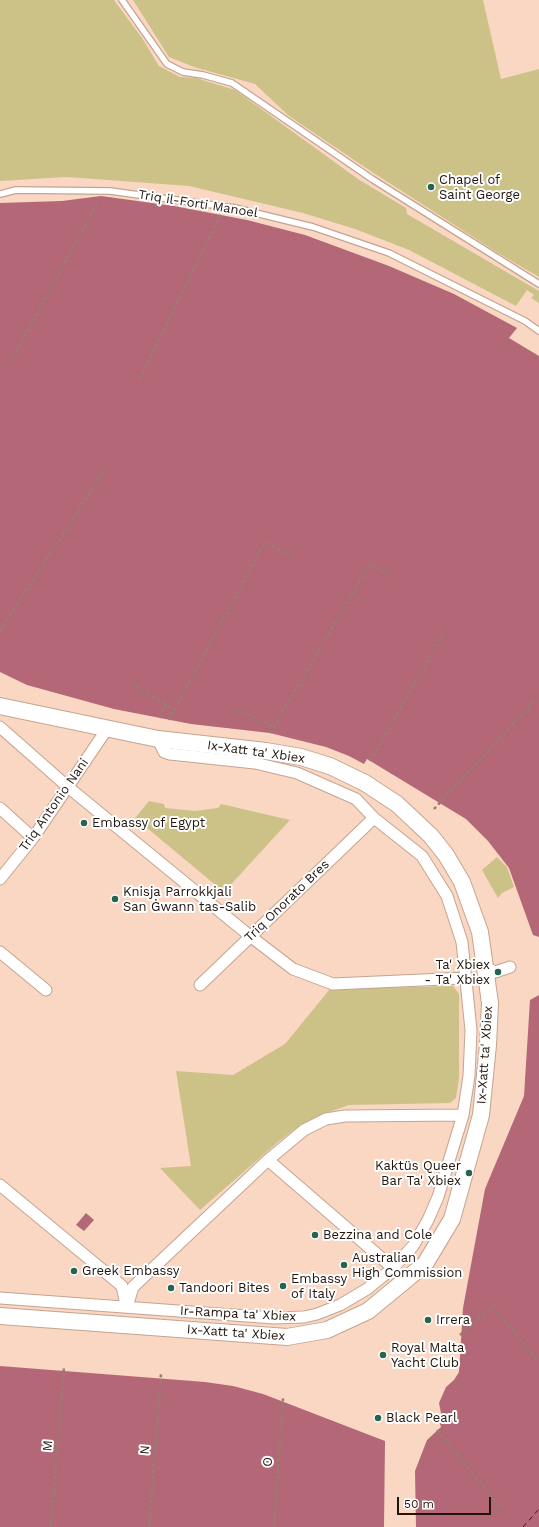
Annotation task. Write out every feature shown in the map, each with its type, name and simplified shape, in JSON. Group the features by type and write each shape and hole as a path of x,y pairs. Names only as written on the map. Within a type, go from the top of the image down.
{"main road":[{"name":"Ix-Xatt ta' Xbiex","path":"0,706 158,740 266,751 300,757 330,766 365,784 397,804 431,836 446,855 462,882 480,932 490,1003 488,1045 481,1115 452,1219 425,1264 368,1311 327,1330 287,1337 0,1316"}],"street":[{"path":"0,727 68,787 250,936 293,969 333,984 466,978"},
{"name":"Triq Antonio Nani","path":"0,879 33,838 107,729"},
{"name":"Ir-Rampa ta' Xbiex","path":"0,1298 274,1318 304,1317 317,1314 340,1305 368,1289 393,1268 413,1246 428,1220 438,1197 463,1115 471,1055 470,1014 462,942 447,896 422,856 374,818 356,799 298,774 255,764 170,754 164,752 158,740"},
{"path":"0,808 33,838"},
{"name":"Triq Onorato Bres","path":"200,985 374,818"},
{"path":"0,952 46,990"},
{"path":"485,967 496,972 510,967"},
{"path":"127,1307 132,1287 268,1160 304,1130 326,1119 346,1116 463,1115"},
{"path":"268,1160 393,1268"},
{"path":"0,1185 122,1286 127,1307"}],"lane":[{"path":"122,0 167,64 183,72 203,75 232,83 372,180 539,284"},
{"name":"Triq il-Forti Manoel","path":"0,194 16,190 110,191 235,208 313,227 389,253 525,321 539,331"}],"path":[{"path":"13,358 101,196"},
{"path":"140,379 222,211"},
{"path":"0,631 106,468"},
{"path":"169,720 265,542 292,558"},
{"path":"270,733 370,564 394,577"},
{"path":"370,761 445,631"},
{"path":"132,683 174,710"},
{"path":"434,809 536,699"},
{"path":"160,718 166,704"},
{"path":"236,709 274,727"},
{"path":"460,1335 493,1307 539,1361"},
{"name":"M","path":"51,1527 64,1367"},
{"name":"N","path":"149,1527 161,1374"},
{"name":"O","path":"274,1527 283,1398"},
{"path":"438,1430 502,1509"}],"shaded area":[{"path":"0,0 114,0 142,38 159,66 180,77 196,78 235,90 358,179 406,208 407,214 539,291 539,303 531,298 534,295 527,290 516,306 409,250 355,229 303,213 189,186 67,177 0,181"},
{"path":"133,0 483,0 501,79 539,69 539,277 498,253 366,168 289,116 255,84 194,67 169,57"},
{"path":"101,196 174,206 247,220 305,235 389,266 454,294 517,328 509,338 539,356 539,937 533,935 509,868 488,841 466,819 367,759 364,764 326,747 270,733 191,724 114,709 27,685 0,672 0,203 62,201"},
{"path":"149,801 164,804 165,808 195,811 218,808 221,804 290,820 224,892 135,818"},
{"path":"497,857 507,867 514,887 502,893 498,898 482,870"},
{"path":"453,986 459,994 459,1079 456,1098 450,1103 349,1105 326,1113 295,1129 279,1141 200,1210 160,1168 191,1166 176,1071 233,1075 285,1044 330,989"},
{"path":"539,995 539,1527 416,1527 415,1471 427,1440 441,1427 439,1421 442,1418 439,1403 446,1387 454,1380 459,1372 463,1308 485,1189 524,1096 530,1000"},
{"path":"86,1213 94,1220 84,1231 76,1225"},
{"path":"0,1366 205,1382 233,1386 263,1394 385,1441 384,1527 0,1527"}],"ferry route":[{"path":"523,1527 539,1509"}],"place":[{"name":"Chapel of Saint George","path":"431,187"},
{"name":"Embassy of Egypt","path":"84,823"},
{"name":"Knisja Parrokkjali San Ġwann tas-Salib","path":"115,899"},
{"name":"Ta' Xbiex - Ta' Xbiex","path":"498,972"},
{"name":"Kaktüs Queer Bar Ta' Xbiex","path":"469,1173"},
{"name":"Bezzina and Cole","path":"315,1235"},
{"name":"Australian High Commission","path":"344,1265"},
{"name":"Greek Embassy","path":"74,1271"},
{"name":"Embassy of Italy","path":"283,1286"},
{"name":"Tandoori Bites","path":"171,1288"},
{"name":"Irrera","path":"428,1320"},
{"name":"Royal Malta Yacht Club","path":"383,1355"},
{"name":"Black Pearl","path":"378,1418"}]}
